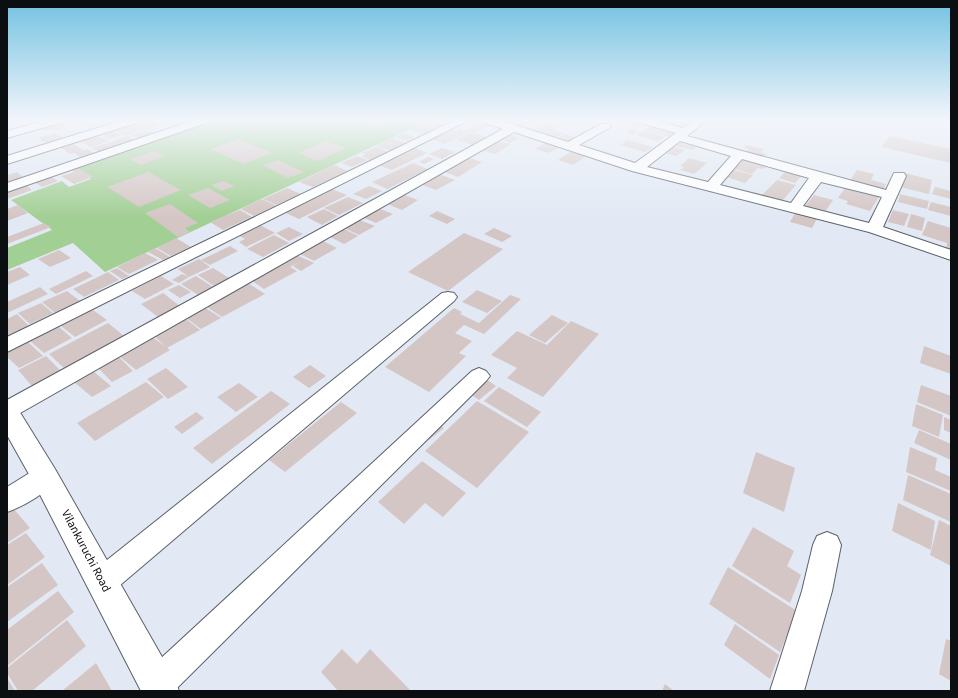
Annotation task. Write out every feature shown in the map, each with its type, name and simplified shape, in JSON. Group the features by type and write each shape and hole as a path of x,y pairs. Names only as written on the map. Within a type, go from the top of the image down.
{"main road":[{"name":"Vilankuruchi Road","path":"7,413 45,477 159,688"}],"street":[{"path":"7,160 31,153"},
{"path":"7,188 110,153"},
{"path":"7,345 398,153"},
{"path":"7,410 469,153"},
{"path":"589,153 637,168 874,229 951,254"},
{"path":"637,168 657,153"},
{"path":"736,153 818,176 890,194"},
{"path":"711,187 740,154"},
{"path":"794,209 818,176"},
{"path":"874,229 898,176"},
{"path":"102,582 448,297"},
{"path":"159,688 479,376"},
{"path":"7,501 45,477"},
{"path":"787,691 816,591 827,545"}],"green space":[{"path":"120,153 360,153 105,272 73,243 7,270 7,248 52,230 11,200 62,181 69,187 91,179 76,168"}],"building":[{"path":"74,153 93,153 94,153 81,158"},
{"path":"149,153 157,153 165,156 141,165 130,159"},
{"path":"219,153 272,153 243,164"},
{"path":"299,153 336,153 318,161"},
{"path":"362,153 388,153 370,160 362,156 366,154"},
{"path":"405,153 413,155 408,153 427,153 392,170 378,165"},
{"path":"432,153 454,153 442,159 429,154"},
{"path":"569,153 581,153 588,155 573,165 558,160"},
{"path":"664,153 681,153 676,156"},
{"path":"746,153 762,153 766,154 763,158 745,154"},
{"path":"906,153 951,153 951,163"},
{"path":"357,156 368,160 352,167 341,163"},
{"path":"428,157 434,159 424,164 419,162"},
{"path":"466,157 482,162 458,177 442,171"},
{"path":"689,158 707,163 694,174 680,170 684,167 680,166"},
{"path":"743,158 768,164 763,169 758,168 752,174 731,168"},
{"path":"278,160 304,172 288,178 263,165"},
{"path":"413,163 428,169 387,189 372,182"},
{"path":"334,165 348,171 313,187 299,182"},
{"path":"76,167 93,177 74,184 61,176 74,172 70,169"},
{"path":"731,169 753,175 745,183 724,176"},
{"path":"788,169 803,174 795,183 779,178"},
{"path":"857,170 874,174 871,180 886,184 883,191 849,182"},
{"path":"17,172 25,179 7,184 7,175"},
{"path":"148,172 181,190 139,207 107,187"},
{"path":"905,173 932,180 929,194 900,187"},
{"path":"439,174 455,180 436,190 420,184"},
{"path":"49,176 58,181 42,187 33,181"},
{"path":"777,180 796,185 782,201 762,195"},
{"path":"224,181 234,186 222,191 211,185"},
{"path":"26,185 32,190 7,199 7,191"},
{"path":"369,186 382,191 366,199 353,194"},
{"path":"935,187 951,191 951,199 932,194"},
{"path":"208,188 230,200 210,208 188,195"},
{"path":"287,188 301,194 276,205 263,199"},
{"path":"845,188 879,197 870,211 846,204 848,201 838,198"},
{"path":"332,189 347,195 299,219 284,212"},
{"path":"402,194 418,200 402,210 385,203"},
{"path":"900,194 929,201 927,209 898,202"},
{"path":"814,195 833,200 823,215 803,209"},
{"path":"348,197 363,203 339,215 324,208"},
{"path":"262,199 276,206 254,216 241,209"},
{"path":"931,202 951,207 951,216 928,210"},
{"path":"170,204 198,223 185,228 190,232 178,237 145,213"},
{"path":"18,205 28,213 7,221 7,209"},
{"path":"378,208 393,214 376,223 362,217"},
{"path":"324,209 338,216 322,225 307,217"},
{"path":"240,210 252,217 223,230 210,222"},
{"path":"893,210 909,214 904,226 888,222"},
{"path":"437,211 455,219 447,224 429,216"},
{"path":"795,213 817,219 812,228 790,222"},
{"path":"911,214 925,218 922,231 907,227"},
{"path":"357,219 375,226 359,235 342,227"},
{"path":"928,221 951,228 951,251 946,249 947,243 922,235"},
{"path":"44,223 51,227 7,244 7,237"},
{"path":"260,225 275,233 246,247 239,242 245,239 238,235"},
{"path":"289,227 303,234 289,241 276,233"},
{"path":"342,228 358,236 344,244 328,236"},
{"path":"494,228 512,236 502,242 484,234"},
{"path":"464,233 503,249 448,291 408,272"},
{"path":"274,235 289,243 263,257 247,249"},
{"path":"176,238 191,247 171,256 157,248"},
{"path":"321,240 337,248 314,261 298,253"},
{"path":"230,246 238,251 210,265 201,260"},
{"path":"155,248 170,257 163,260 148,252"},
{"path":"59,250 71,258 50,267 38,259"},
{"path":"145,253 158,260 129,274 117,267"},
{"path":"294,254 314,263 301,271 293,266 301,261 290,267 297,271 264,289 248,278"},
{"path":"199,259 210,267 189,277 178,269"},
{"path":"20,267 30,275 7,285 7,272"},
{"path":"117,268 129,276 122,279 110,271"},
{"path":"213,268 229,278 214,286 198,275"},
{"path":"86,271 93,276 56,294 49,289"},
{"path":"108,272 119,280 84,297 73,289"},
{"path":"182,274 189,277 179,283 172,280"},
{"path":"161,276 174,284 145,299 132,291"},
{"path":"196,276 213,287 198,295 181,284"},
{"path":"246,282 265,294 222,317 204,305"},
{"path":"179,285 191,292 180,298 168,290"},
{"path":"40,287 48,294 7,313 7,302"},
{"path":"477,290 502,301 487,313 462,302"},
{"path":"67,291 80,301 55,313 42,302"},
{"path":"163,293 180,306 158,317 141,304"},
{"path":"510,295 521,299 484,334 464,325 455,333 472,341 459,353 466,356 429,392 385,367 454,308 462,312 460,314 479,323"},
{"path":"41,303 53,313 30,324 18,313"},
{"path":"204,307 221,318 201,329 185,317"},
{"path":"93,310 107,320 75,337 61,326"},
{"path":"17,314 29,326 7,336 7,319"},
{"path":"552,315 568,323 545,343 529,335"},
{"path":"186,319 200,330 167,348 154,336"},
{"path":"571,321 599,334 543,397 507,378 517,368 491,355 517,331 547,345"},
{"path":"108,323 124,336 64,368 49,354"},
{"path":"59,327 72,338 44,353 30,341"},
{"path":"151,336 170,350 136,370 118,355"},
{"path":"28,342 43,356 19,368 7,357 7,352"},
{"path":"924,346 951,356 951,374 920,363"},
{"path":"46,356 61,371 32,386 18,370"},
{"path":"118,356 133,371 112,382 97,367"},
{"path":"310,365 326,376 309,388 293,377"},
{"path":"166,368 188,387 168,399 147,379"},
{"path":"93,371 111,386 92,397 74,382"},
{"path":"486,379 496,386 479,400 469,393"},
{"path":"146,382 164,397 95,441 77,423"},
{"path":"239,383 258,397 236,412 217,397"},
{"path":"921,385 951,396 951,416 917,402"},
{"path":"499,387 541,412 527,427 484,401"},
{"path":"271,391 290,404 212,464 193,448"},
{"path":"477,401 529,432 477,488 425,451"},
{"path":"341,402 357,413 285,472 269,460"},
{"path":"916,404 943,415 939,437 912,426"},
{"path":"196,412 204,418 182,434 174,427"},
{"path":"944,417 951,420 951,433 944,430"},
{"path":"437,422 444,428 429,440 422,435"},
{"path":"919,430 951,444 951,460 914,443"},
{"path":"910,447 937,458 935,470 951,477 951,491 906,472"},
{"path":"756,452 795,468 784,512 743,493"},
{"path":"422,461 466,493 443,517 425,503 404,524 378,502"},
{"path":"908,475 951,494 951,522 903,500"},
{"path":"898,503 935,521 931,550 892,531"},
{"path":"13,508 30,528 7,543 7,512"},
{"path":"939,520 951,526 951,566 930,555"},
{"path":"753,527 794,551 787,566 801,575 790,603 732,566"},
{"path":"26,533 45,557 7,585 7,545"},
{"path":"42,563 58,585 7,622 7,587"},
{"path":"728,567 797,611 780,652 709,604"},
{"path":"58,591 74,612 7,666 7,630"},
{"path":"67,620 86,646 32,691 18,691 7,673 7,668"},
{"path":"735,624 779,655 770,679 724,645"},
{"path":"946,639 951,641 951,681 939,674"},
{"path":"342,649 357,664 370,649 411,691 338,691 321,672"},
{"path":"96,663 112,691 62,691"},
{"path":"7,678 15,691 7,691"},
{"path":"665,684 674,691 662,691"}]}
